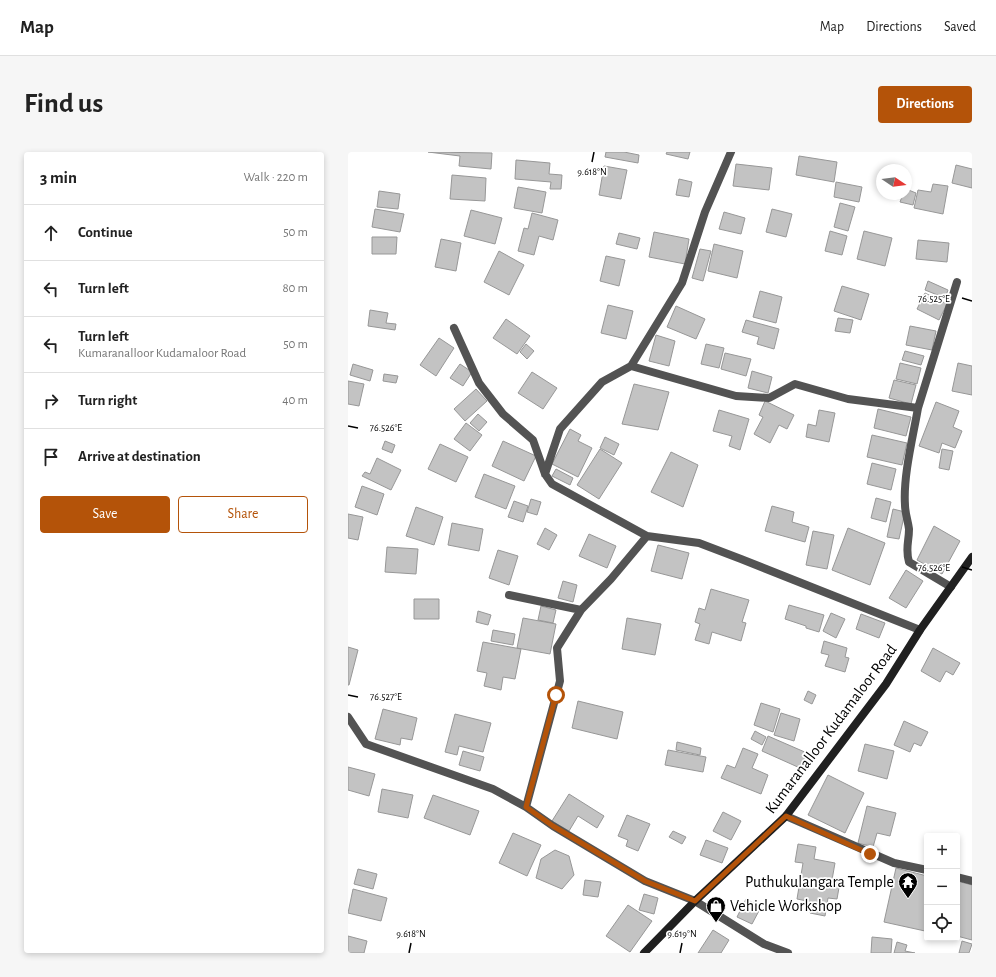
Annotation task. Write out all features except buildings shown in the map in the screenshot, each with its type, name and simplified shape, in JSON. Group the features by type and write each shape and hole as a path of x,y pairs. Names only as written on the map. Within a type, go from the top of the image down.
{"main road":[{"name":"Kumaranalloor Kudamaloor Road","path":"644,953 695,901 786,816 886,684 920,630 972,557"}],"street":[{"path":"545,474 560,429 602,382 631,366 682,283 705,212 731,152"},
{"path":"951,587 909,562 906,551 909,537 908,523 904,506 918,408 957,282"},
{"path":"454,328 479,384 503,414 533,440 545,474 552,484 647,536 699,543 920,630"},
{"path":"631,366 736,396 769,398 795,384 848,399 918,408"},
{"path":"526,807 560,681 557,648 580,610 611,579 647,536"},
{"path":"509,595 580,610"},
{"path":"348,717 366,744 493,789 526,807 553,826 645,881 695,901 764,944 788,953"},
{"path":"786,816 888,861 924,869"},
{"path":"960,878 972,880"}],"place":[{"name":"Puthukulangara Temple","path":"908,899"},
{"name":"Vehicle Workshop","path":"716,923"}],"route":[{"path":"556,695 550,722 529,790 526,807 553,826 645,881 695,901 786,816 870,854"}]}
